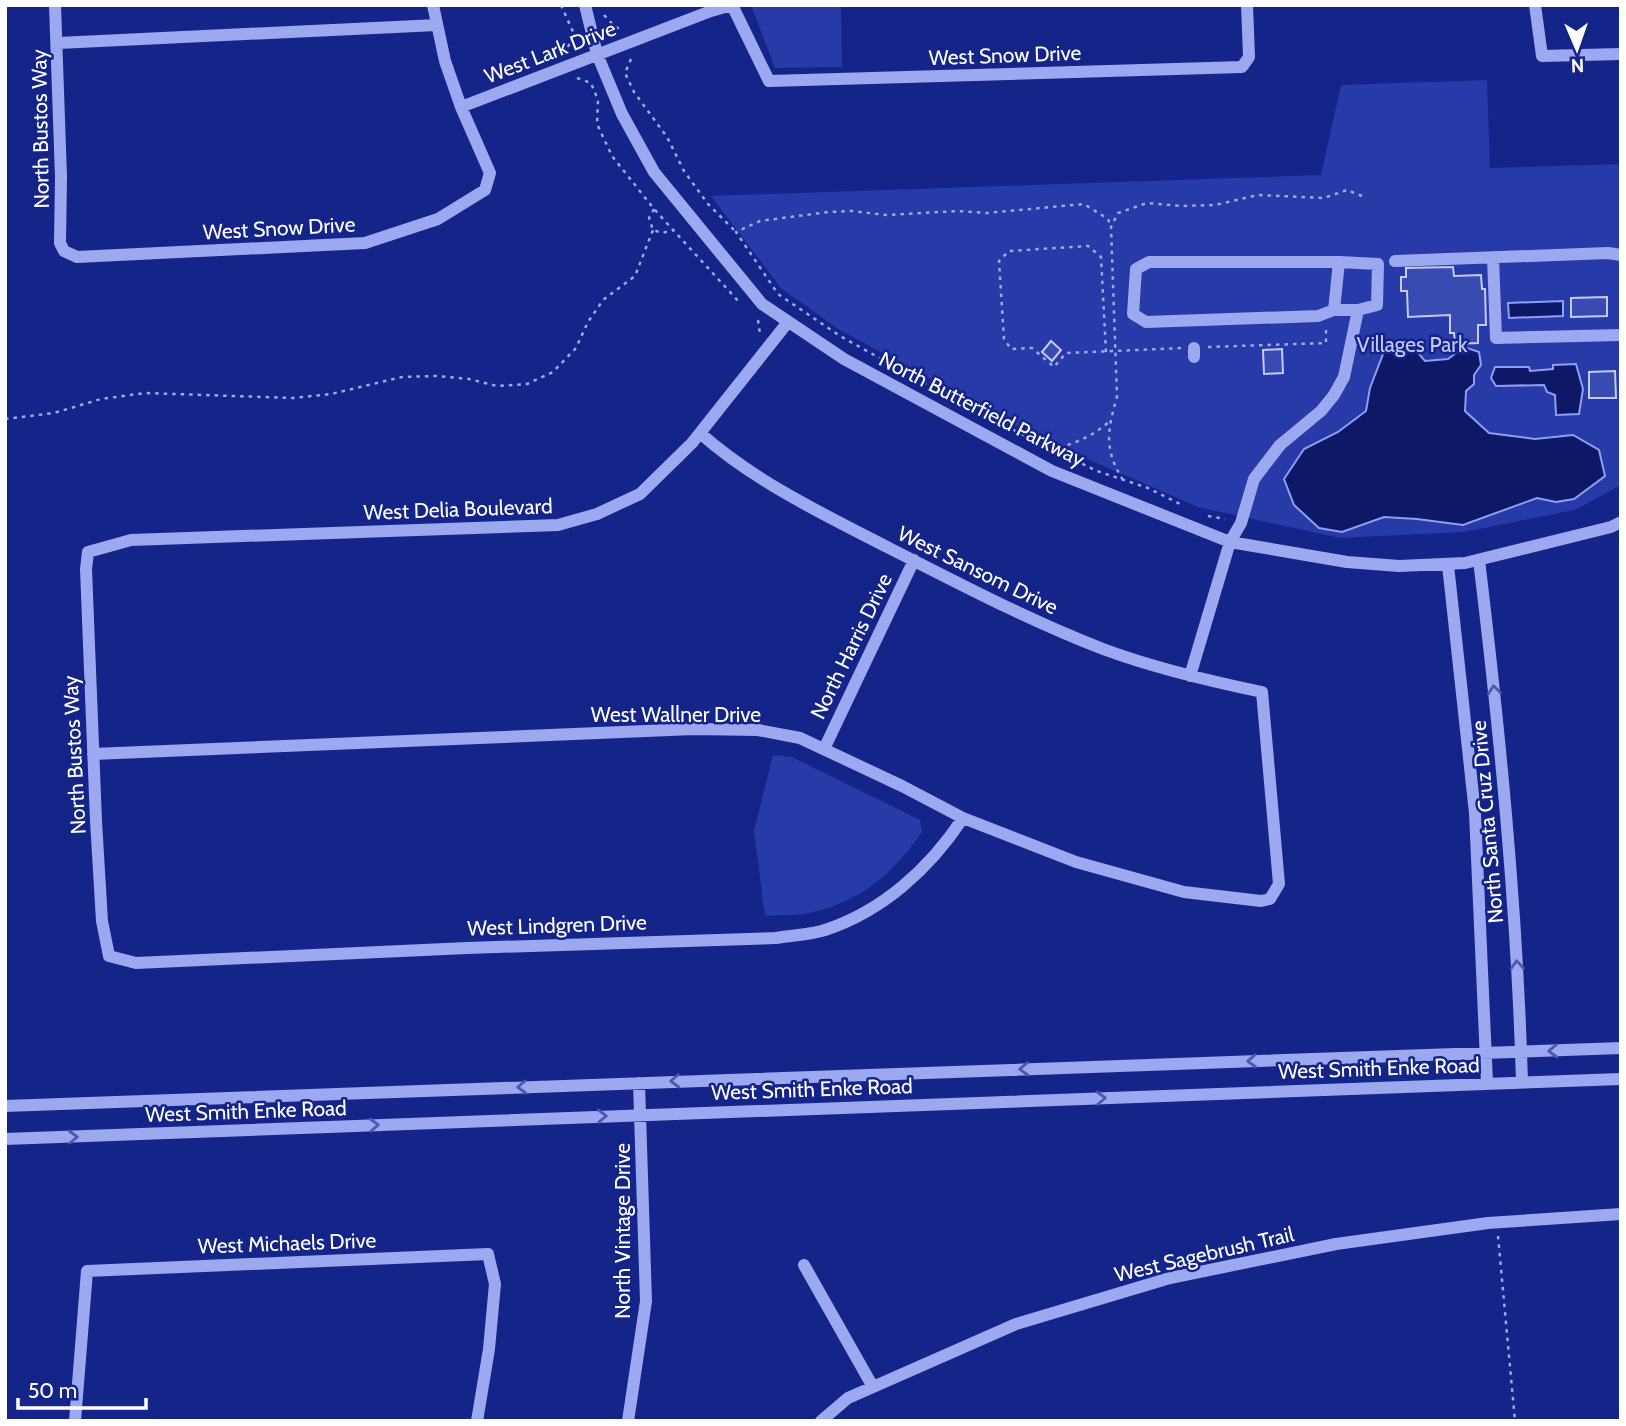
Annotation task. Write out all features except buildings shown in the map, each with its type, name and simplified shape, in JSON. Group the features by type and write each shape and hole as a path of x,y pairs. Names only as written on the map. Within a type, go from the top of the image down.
{"street":[{"name":"North Bustos Way","path":"55,5 61,177 60,243 64,251"},
{"path":"433,5 445,61 461,107"},
{"name":"North Butterfield Parkway","path":"585,5 597,54 622,114 654,172 761,304 844,359 1052,471 1230,542 1347,562 1399,566 1448,565 1479,560 1611,527 1621,522"},
{"name":"West Lark Drive","path":"461,107 732,5"},
{"name":"West Snow Drive","path":"732,5 769,81 1242,67 1249,57 1247,5"},
{"path":"1535,5 1542,56 1621,54"},
{"path":"58,43 437,25"},
{"name":"West Snow Drive","path":"64,251 77,257 365,243 438,219 485,190 490,173 461,107"},
{"path":"1395,261 1608,253 1621,255"},
{"path":"1493,257 1496,338 1621,335"},
{"path":"1150,262 1378,264 1377,305 1358,310 1334,310 1318,316 1146,322 1133,314 1136,269 1150,262"},
{"path":"1334,310 1339,262"},
{"path":"1190,676 1230,542 1241,523 1254,479 1280,445 1321,411 1334,395 1344,377 1358,310"},
{"name":"West Delia Boulevard","path":"88,552 131,540 558,525 597,514 640,494 700,433 788,322"},
{"name":"West Sansom Drive","path":"700,433 755,474 824,515 1030,618 1104,649 1190,676 1262,692 1279,884 1270,899"},
{"name":"North Bustos Way","path":"88,552 86,569 93,754 102,921 109,956"},
{"name":"North Harris Drive","path":"824,750 914,560"},
{"name":"North Santa Cruz Drive","path":"1479,560 1505,789 1522,1082"},
{"name":"North Santa Cruz Drive","path":"1448,565 1475,813 1488,1083"},
{"name":"West Wallner Drive","path":"93,754 694,729 758,730 800,738 902,786 962,818 1076,862 1184,892 1261,901 1270,899"},
{"name":"West Lindgren Drive","path":"109,956 136,963 149,963 493,947 776,938 824,930 867,911 908,884 951,836 962,818"},
{"name":"West Smith Enke Road","path":"5,1107 1621,1048"},
{"name":"West Smith Enke Road","path":"5,1139 1621,1079"},
{"name":"North Vintage Drive","path":"628,1421 646,1301 639,1083"},
{"name":"West Sagebrush Trail","path":"821,1421 848,1398 1016,1324 1170,1278 1336,1244 1497,1223 1621,1214"},
{"name":"West Michaels Drive","path":"75,1421 87,1271 488,1254 495,1283 489,1349 477,1421"},
{"path":"804,1265 873,1387"}],"path":[{"path":"602,5 604,15 615,27 624,30 632,57 625,73 634,92 667,137 684,171 736,232 778,293 840,336 971,409"},
{"path":"736,232 760,221 828,212 852,211 886,215 958,211 988,213 1084,204 1108,219 1111,227"},
{"path":"5,419 54,413 101,399 145,393 293,398 331,394 414,376 469,379 497,386 527,384 554,372 576,348 588,322 603,300 635,276 653,230 649,218 654,209"},
{"path":"653,230 663,233 674,230"},
{"path":"982,415 1097,471 1148,488 1186,509"},
{"path":"1051,449 1099,431 1110,421 1109,451 1112,463 1124,480"},
{"path":"1200,515 1241,523"},
{"path":"1497,1223 1515,1421"}],"green space":[{"path":"751,5 841,5 842,67 775,68"},
{"name":"Villages Park","path":"1487,80 1490,168 1621,164 1621,485 1575,510 1463,532 1340,538 1198,507 1037,437 838,329 781,288 711,196 1321,175 1341,85"},
{"path":"773,755 792,757 920,820 922,832 888,872 876,883 848,900 808,913 765,916 754,831"}],"shaded area":[{"path":"1563,301 1563,316 1509,318 1508,303"},
{"path":"1412,346 1425,361 1448,359 1464,347 1479,352 1481,365 1474,375 1474,384 1466,391 1465,411 1489,433 1535,439 1573,435 1599,450 1605,476 1574,499 1556,502 1537,498 1463,525 1384,517 1342,532 1319,528 1294,505 1284,479 1304,449 1338,432 1366,411 1370,388 1385,349"},
{"path":"1576,364 1583,389 1579,414 1556,415 1555,395 1547,392 1544,385 1496,386 1491,378 1495,367 1529,367 1530,371 1553,369 1553,365"}]}
